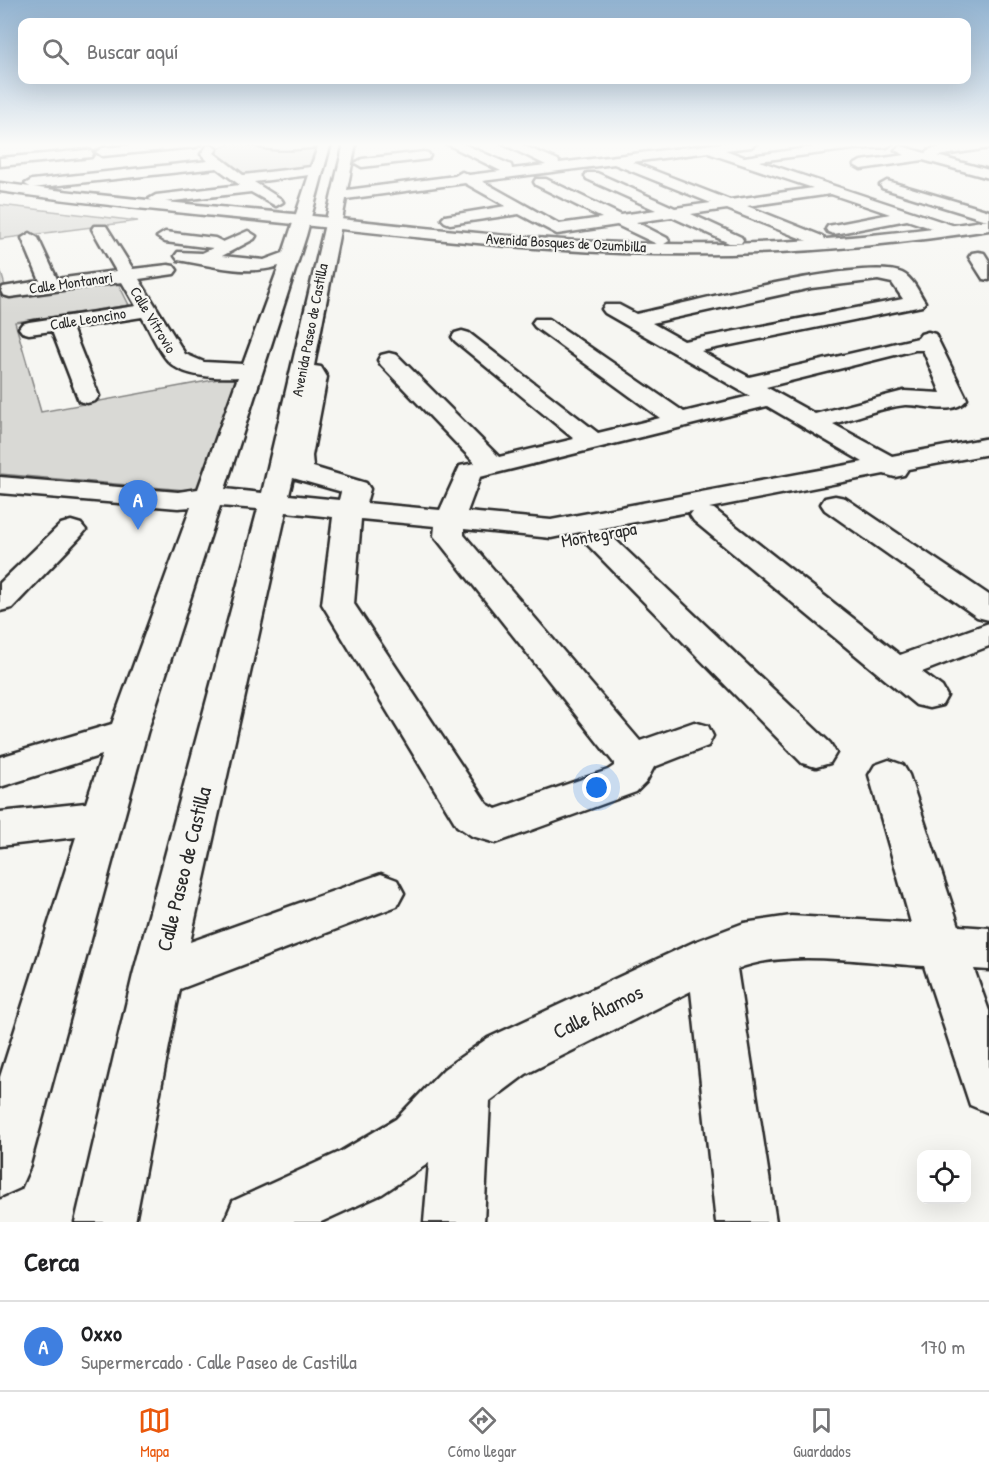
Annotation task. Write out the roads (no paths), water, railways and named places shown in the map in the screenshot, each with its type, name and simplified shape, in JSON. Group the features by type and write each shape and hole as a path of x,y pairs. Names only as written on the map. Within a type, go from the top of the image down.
{"street":[{"name":"Avenida Bosques de Ozumbilla","path":"90,200 296,230 329,238 477,255 656,265 804,264"},
{"name":"Avenida Paseo de Castilla","path":"197,502 252,370 276,266 296,230 307,200"},
{"name":"Avenida Paseo de Castilla","path":"286,511 302,371 339,200"},
{"path":"505,200 520,208 552,232"},
{"path":"578,200 661,242"},
{"path":"645,200 735,240"},
{"path":"716,200 816,239"},
{"path":"492,234 552,232 766,200"},
{"path":"789,212 854,200"},
{"path":"863,200 955,231"},
{"path":"937,200 989,216"},
{"path":"12,204 256,234 204,259"},
{"path":"450,219 520,208"},
{"path":"834,229 910,216"},
{"name":"Avenida Bosques de Ozumbilla","path":"329,238 503,241 552,232 687,249 768,247 891,239 989,225"},
{"name":"Calle Vitrovio","path":"99,229 177,358 187,365 204,369 252,370"},
{"path":"161,236 231,245"},
{"path":"30,238 51,286"},
{"path":"184,256 238,264 241,267 276,266 329,238"},
{"path":"960,252 986,263"},
{"path":"828,263 884,259"},
{"name":"Calle Montanari","path":"10,291 168,270"},
{"path":"634,321 819,281 879,275 899,279 915,303 682,348"},
{"path":"612,309 897,470"},
{"name":"Calle Leoncino","path":"29,329 147,310"},
{"path":"542,323 679,420"},
{"path":"60,324 87,396"},
{"path":"462,337 592,441"},
{"path":"302,371 313,372 316,377 299,456 300,472 356,489 349,518 338,604 472,815 487,824 496,826 622,781 632,774 635,765 633,759 450,527 469,472 679,420 756,392 929,341 955,399 952,401 904,398 811,422"},
{"path":"389,360 493,466"},
{"name":"Montegrapa","path":"450,527 546,544 596,537 704,515 989,446"},
{"name":"Montegrapa","path":"0,485 450,527 551,529 897,470 989,458"},
{"path":"0,1168 197,502"},
{"path":"835,504 989,610"},
{"name":"Calle Paseo de Castilla","path":"105,1222 158,975 286,511"},
{"path":"704,515 929,696"},
{"path":"0,601 71,530"},
{"path":"596,537 816,753"},
{"path":"896,669 989,634"},
{"path":"0,771 128,733"},
{"path":"633,759 694,736"},
{"path":"889,775 965,947 989,1086"},
{"path":"0,829 103,818"},
{"path":"158,975 381,893"},
{"name":"Calle Álamos","path":"254,1222 361,1173 416,1139 463,1088 507,1056 711,957 744,944 791,937 965,947"},
{"path":"711,957 746,1222"},
{"path":"454,1222 463,1088"}],"place":[{"name":"Oxxo","path":"138,530"}]}
